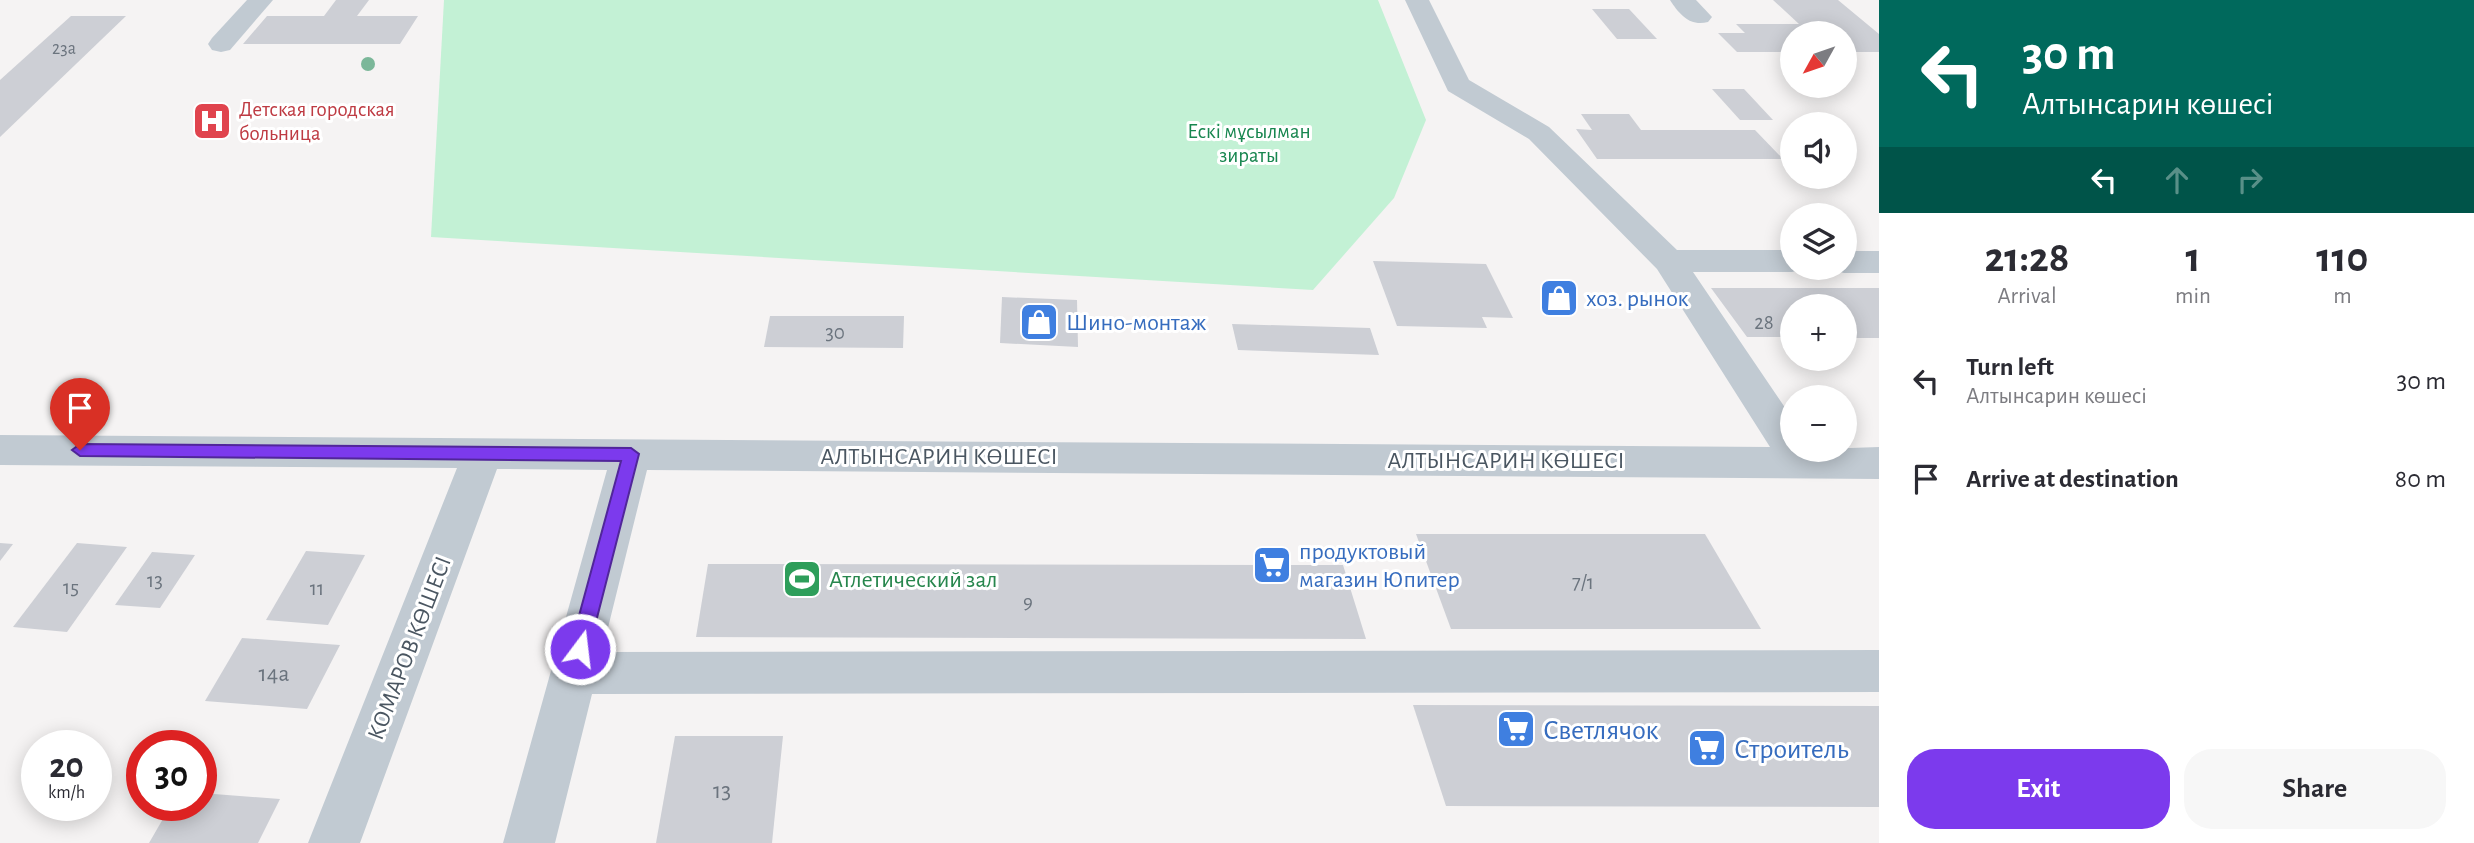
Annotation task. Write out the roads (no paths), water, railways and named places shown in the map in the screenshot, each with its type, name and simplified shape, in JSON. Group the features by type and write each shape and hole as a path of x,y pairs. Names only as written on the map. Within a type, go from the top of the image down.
{"street":[{"path":"221,44 261,0"},
{"path":"1416,0 1458,85 1539,133 1669,261 1780,431"},
{"path":"1669,261 1780,261"},
{"path":"1857,262 1879,262"},
{"name":"АЛТЫНСАРИН КӨШЕСІ","path":"0,450 631,454 1780,454"},
{"name":"КОМАРОВ КӨШЕСІ","path":"334,843 483,453"},
{"path":"529,843 631,454"},
{"name":"АЛТЫНСАРИН КӨШЕСІ","path":"1857,461 1879,463"},
{"path":"574,673 1879,671"}],"place":[{"name":"Детская городская больница","path":"212,121"},
{"name":"хоз. рынок","path":"1559,298"},
{"name":"Шино-монтаж","path":"1039,322"},
{"name":"продуктовый магазин Юпитер","path":"1272,565"},
{"name":"Атлетический зал","path":"802,579"},
{"name":"Светлячок","path":"1516,729"},
{"name":"Строитель","path":"1707,748"}],"park label":[{"name":"Ескі мұсылман зираты","path":"1249,143"}]}
